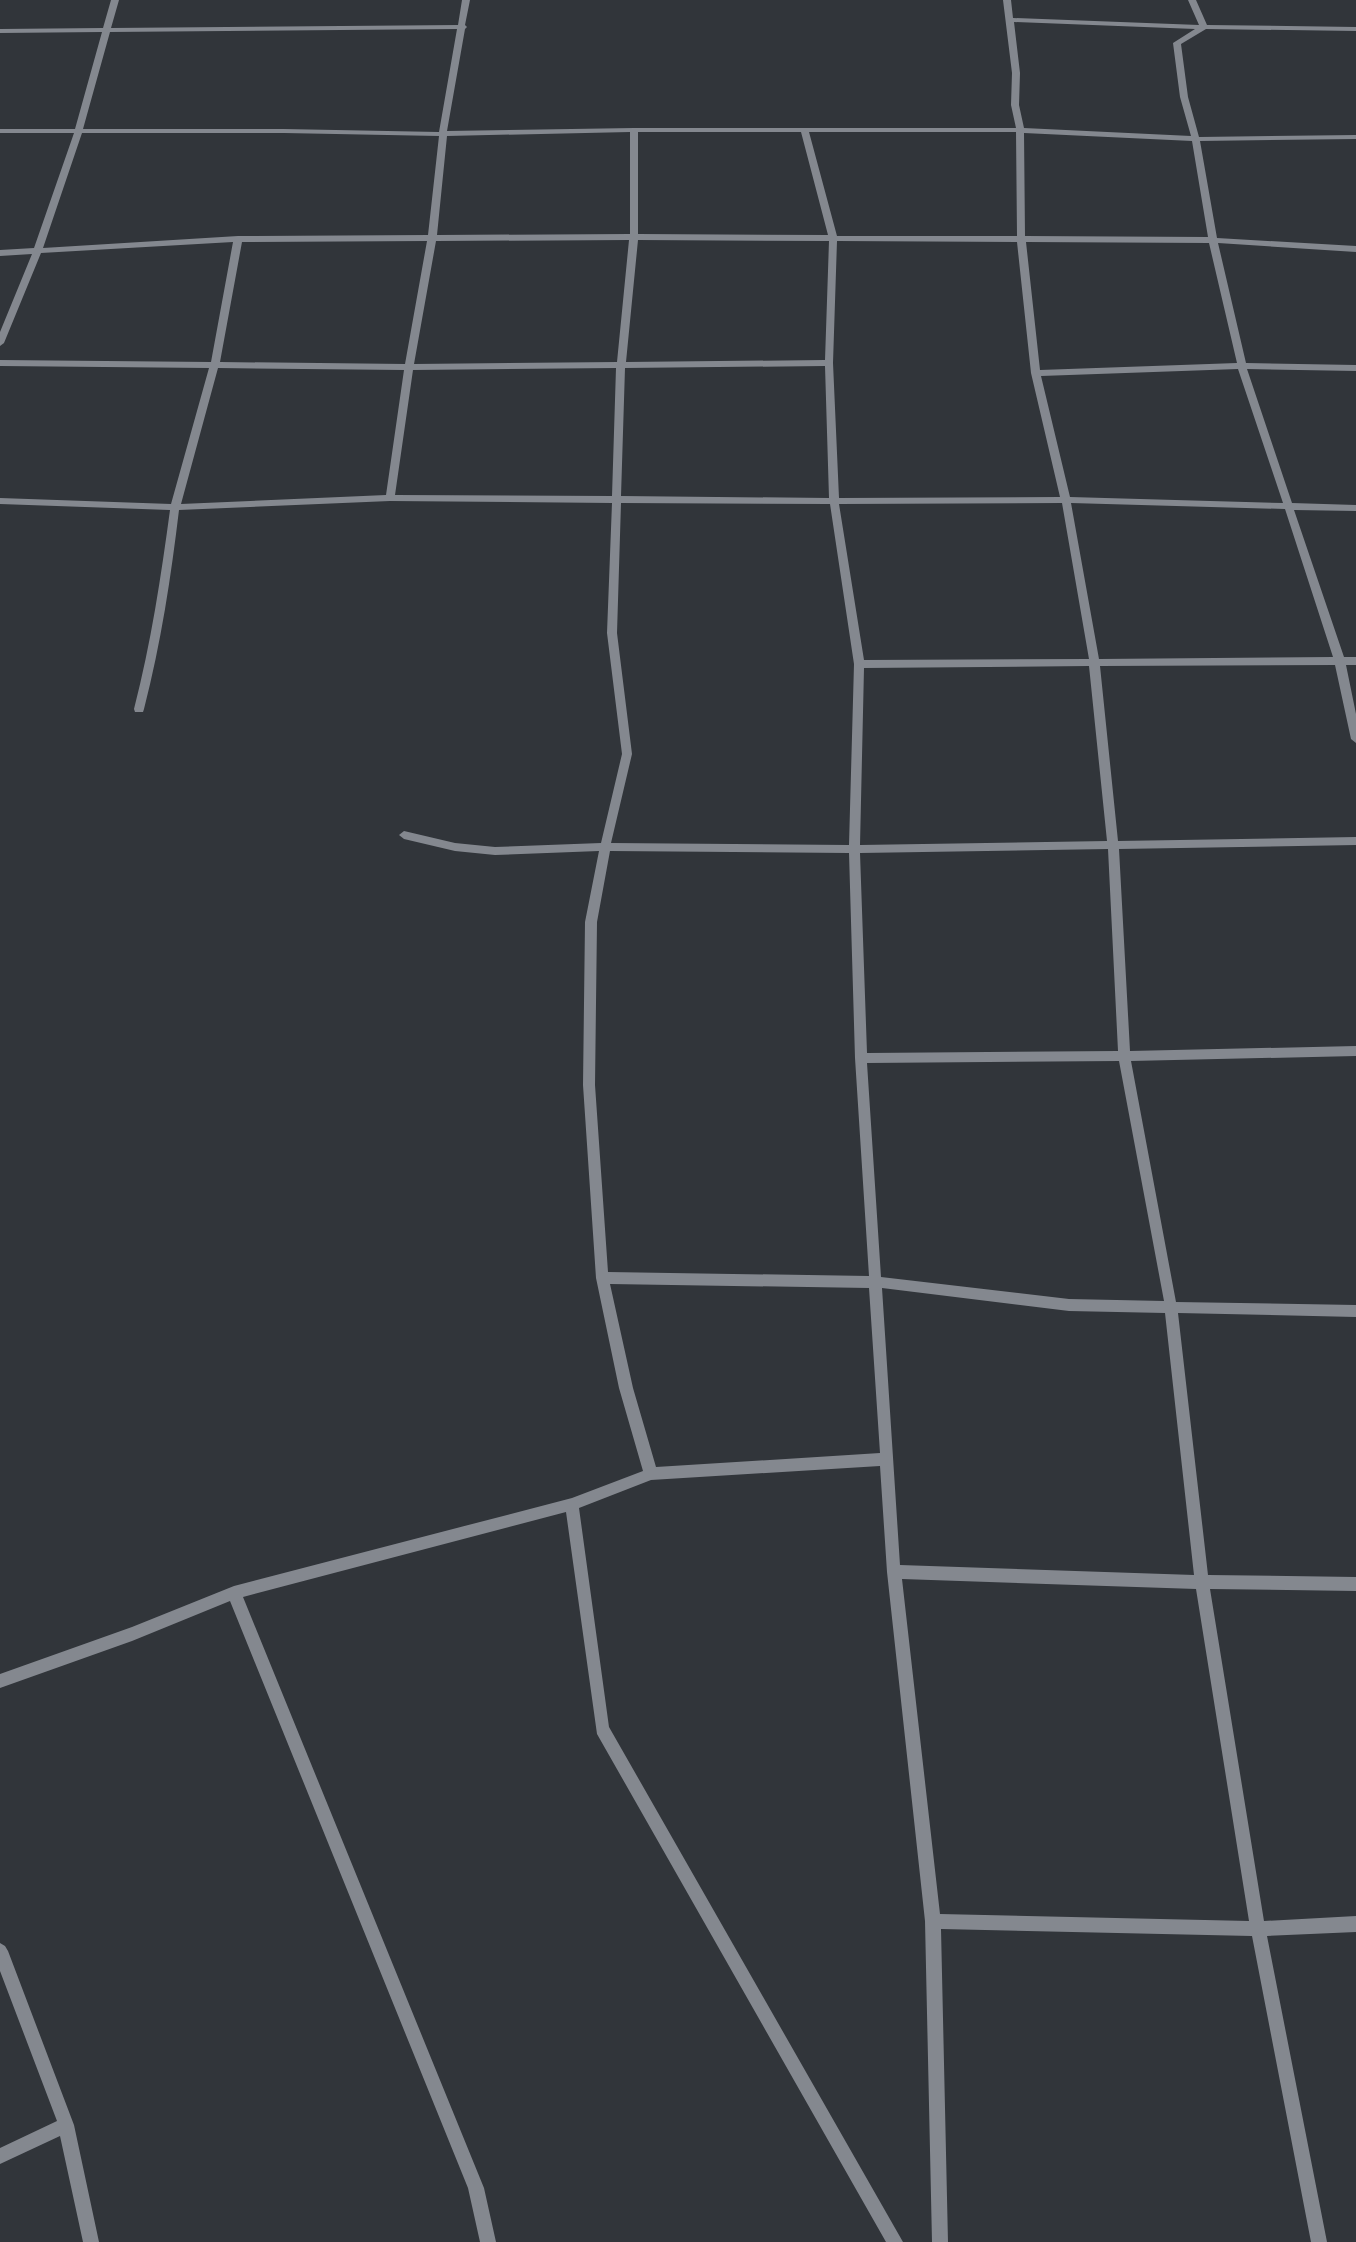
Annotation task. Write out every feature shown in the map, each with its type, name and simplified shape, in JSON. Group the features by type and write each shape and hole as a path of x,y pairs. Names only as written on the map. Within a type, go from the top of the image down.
{"street":[{"path":"0,343 37,252 79,130 115,0"},
{"path":"390,498 409,367 432,238 443,134 466,0"},
{"path":"1007,0 1016,73 1015,105 1020,130 1021,239 1036,373 1066,500 1094,661 1113,845 1124,1056 1172,1307 1202,1582 1258,1929 1319,2242"},
{"path":"1192,0 1204,27"},
{"path":"1010,20 1204,27 1356,29"},
{"path":"0,32 463,27"},
{"path":"1204,27 1177,43 1184,97 1196,139 1213,240 1242,366 1340,662 1356,739"},
{"path":"634,130 634,237 621,364 612,633 627,754 605,847 591,922 589,1010 590,1085 602,1278 627,1388 651,1474"},
{"path":"0,131 443,134 634,130 805,132 1020,130 1196,139 1356,137"},
{"path":"805,132 833,237 830,363 834,501 859,664 854,849 861,1058 894,1572 933,1921 940,2242"},
{"path":"0,253 238,239 634,237 1213,240 1356,249"},
{"path":"139,709 164,595 175,507 215,364 238,239"},
{"path":"0,363 409,367 830,363"},
{"path":"1036,373 1242,366 1356,368"},
{"path":"0,501 175,507 390,498 1066,500 1356,508"},
{"path":"859,664 1356,661"},
{"path":"404,835 455,847 495,851 605,847 854,849 1356,841"},
{"path":"861,1058 1356,1051"},
{"path":"602,1278 875,1282 1069,1305 1356,1311"},
{"path":"0,1681 132,1634 234,1593 572,1504 651,1474 886,1460"},
{"path":"572,1504 602,1728 895,2242"},
{"path":"894,1572 1202,1582 1356,1584"},
{"path":"234,1593 476,2188 488,2242"},
{"path":"933,1921 1258,1929 1356,1924"},
{"path":"0,1951 66,2125 91,2242"},
{"path":"0,2156 66,2125"}]}
